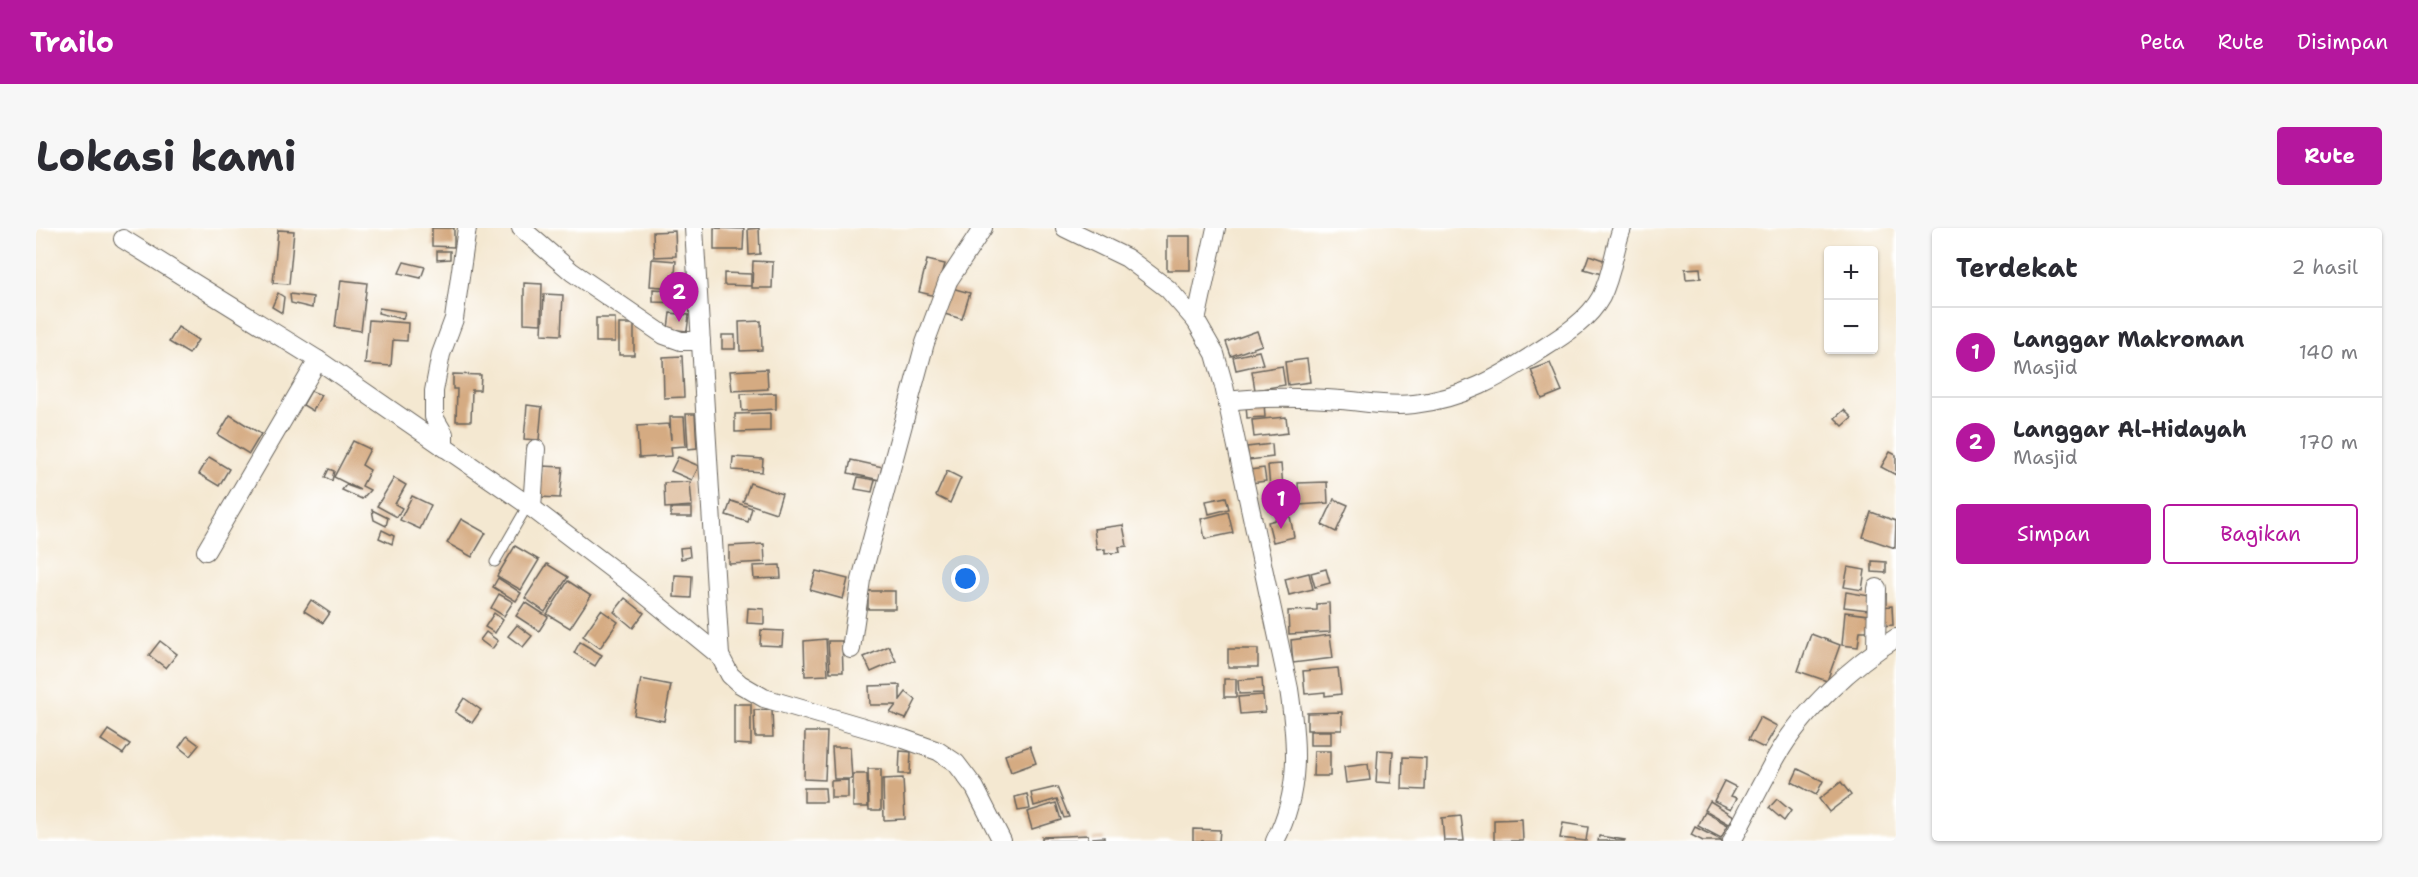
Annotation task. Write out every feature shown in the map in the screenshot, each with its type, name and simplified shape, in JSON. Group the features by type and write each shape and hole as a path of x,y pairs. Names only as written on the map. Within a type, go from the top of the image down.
{"street":[{"path":"444,448 444,434 434,417 434,391 441,354 454,319 467,228"},
{"path":"521,228 572,272 663,335 681,341 701,341"},
{"path":"694,228 720,656"},
{"path":"851,649 861,580 925,343 948,281 982,228"},
{"path":"1065,228 1127,258 1168,289 1196,321 1215,354 1289,688 1296,735 1295,771 1287,818 1275,841"},
{"path":"1196,321 1216,228"},
{"path":"1227,400 1266,396 1300,396 1412,405 1444,399 1475,389 1504,374 1577,325 1599,300 1615,260 1617,241 1622,228"},
{"path":"123,239 318,360 530,506 638,588 720,656 730,675 750,691 764,698 904,739 938,751 956,763 975,788 1002,841"},
{"path":"206,551 318,360"},
{"path":"530,506 536,449"},
{"path":"1876,650 1877,588"},
{"path":"1732,841 1777,754 1798,725 1852,669 1896,638"}],"lane":[{"path":"495,562 530,506"}],"building":[{"path":"432,228 454,228 454,247 432,246"},
{"path":"714,228 744,229 743,250 714,250"},
{"path":"759,228 760,254 749,255 748,229"},
{"path":"278,230 294,231 289,284 273,283"},
{"path":"675,231 676,256 654,257 653,232"},
{"path":"1167,236 1190,236 1190,270 1167,270"},
{"path":"437,251 450,251 450,259 437,260"},
{"path":"1589,255 1609,262 1605,275 1584,269"},
{"path":"652,259 676,261 674,288 650,286"},
{"path":"927,260 945,264 936,296 919,292"},
{"path":"753,261 773,262 772,288 752,288"},
{"path":"404,262 425,267 421,278 399,273"},
{"path":"1700,268 1701,278 1686,279 1685,269"},
{"path":"724,273 751,274 751,286 724,285"},
{"path":"341,280 367,283 361,331 335,327"},
{"path":"524,283 542,284 541,324 524,323"},
{"path":"948,287 970,293 962,319 941,313"},
{"path":"653,289 682,291 681,303 653,302"},
{"path":"278,293 284,297 282,313 272,307"},
{"path":"290,294 313,297 312,308 291,303"},
{"path":"544,294 563,295 561,335 542,334"},
{"path":"379,308 405,312 403,319 378,313"},
{"path":"670,313 689,315 687,331 668,329"},
{"path":"596,318 615,318 615,342 596,342"},
{"path":"369,320 408,323 407,341 393,340 391,366 365,364"},
{"path":"761,321 762,350 740,351 739,322"},
{"path":"619,324 634,324 634,355 619,355"},
{"path":"178,327 198,340 189,354 169,342"},
{"path":"1257,331 1262,345 1231,356 1226,342"},
{"path":"722,335 735,335 735,349 722,349"},
{"path":"1259,351 1263,364 1236,370 1233,357"},
{"path":"682,356 684,397 664,398 663,357"},
{"path":"1307,359 1310,382 1288,385 1285,362"},
{"path":"1550,363 1562,391 1542,399 1531,370"},
{"path":"1282,366 1285,385 1255,390 1252,371"},
{"path":"767,369 768,389 732,391 730,371"},
{"path":"453,374 481,375 480,390 472,390 471,421 456,421 457,389 453,389"},
{"path":"311,391 321,395 313,411 303,405"},
{"path":"776,393 776,409 742,411 741,394"},
{"path":"1264,402 1265,417 1247,418 1246,404"},
{"path":"527,405 542,407 539,440 524,439"},
{"path":"1844,410 1852,418 1843,426 1835,418"},
{"path":"770,413 770,431 735,432 735,414"},
{"path":"686,414 695,414 697,448 688,449"},
{"path":"230,415 261,434 249,454 218,435"},
{"path":"670,417 684,417 686,446 671,447 672,456 639,458 637,426 669,424 671,440"},
{"path":"1286,417 1288,433 1254,437 1252,420"},
{"path":"353,441 370,449 362,465 370,470 362,486 370,490 362,499 342,490 346,485 360,490 334,477"},
{"path":"1272,444 1273,457 1249,460 1247,447"},
{"path":"1890,452 1896,455 1896,475 1881,467"},
{"path":"209,457 229,469 219,486 199,474"},
{"path":"678,457 699,466 692,480 671,471"},
{"path":"733,457 763,459 762,472 732,470"},
{"path":"851,460 883,467 880,480 848,473"},
{"path":"1281,464 1283,487 1270,488 1268,465"},
{"path":"542,466 563,467 560,498 540,497"},
{"path":"1264,468 1266,481 1251,483 1250,470"},
{"path":"329,469 334,471 332,481 325,477"},
{"path":"947,471 961,478 950,503 936,496"},
{"path":"858,477 875,480 872,492 855,489"},
{"path":"394,478 406,485 395,504 402,508 397,517 377,506"},
{"path":"690,482 692,506 665,508 664,483"},
{"path":"1327,482 1328,503 1299,505 1298,483"},
{"path":"750,483 782,494 776,513 743,502"},
{"path":"412,496 431,505 420,529 400,520"},
{"path":"1226,497 1229,509 1209,514 1206,501"},
{"path":"1334,499 1348,505 1336,532 1322,525"},
{"path":"731,501 752,508 748,522 726,515"},
{"path":"671,508 692,508 692,517 671,517"},
{"path":"372,510 388,518 386,526 374,520"},
{"path":"1228,512 1233,533 1205,539 1201,519"},
{"path":"1871,512 1896,521 1895,548 1863,537"},
{"path":"1290,516 1294,537 1273,542 1268,522"},
{"path":"461,519 486,533 472,557 447,543"},
{"path":"1123,525 1127,546 1119,547 1120,552 1105,554 1105,549 1097,550 1094,529"},
{"path":"382,530 394,536 392,544 379,538"},
{"path":"764,544 765,562 729,564 729,546"},
{"path":"515,546 539,560 521,590 497,576"},
{"path":"689,547 690,557 681,559 680,548"},
{"path":"1872,561 1886,562 1886,573 1872,572"},
{"path":"547,564 568,577 545,612 525,598"},
{"path":"780,565 781,578 754,579 753,566"},
{"path":"1848,567 1865,570 1862,590 1844,587"},
{"path":"1326,569 1330,583 1315,587 1311,573"},
{"path":"816,571 848,579 843,599 810,590"},
{"path":"1309,573 1313,589 1289,595 1285,579"},
{"path":"675,575 692,576 691,598 674,597"},
{"path":"498,578 521,593 516,601 493,587"},
{"path":"568,581 591,596 570,628 547,614"},
{"path":"868,591 895,591 895,609 868,609"},
{"path":"1846,592 1870,596 1868,610 1844,607"},
{"path":"499,594 513,602 504,616 491,608"},
{"path":"625,598 644,613 633,628 614,612"},
{"path":"311,600 330,613 323,623 304,611"},
{"path":"525,602 548,617 539,631 516,616"},
{"path":"1329,603 1330,632 1289,634 1288,611 1317,610 1317,604"},
{"path":"1892,606 1893,625 1880,626 1879,607"},
{"path":"748,608 764,609 764,624 747,623"},
{"path":"601,610 618,622 600,648 583,636"},
{"path":"1845,612 1868,615 1867,631 1860,631 1858,647 1842,645"},
{"path":"494,613 503,620 495,633 485,627"},
{"path":"517,625 532,636 523,647 508,636"},
{"path":"761,630 783,631 782,646 760,645"},
{"path":"486,632 498,641 492,649 480,640"},
{"path":"1811,634 1840,645 1827,681 1798,671"},
{"path":"1330,635 1333,658 1293,663 1291,640"},
{"path":"826,639 828,675 805,676 804,641"},
{"path":"160,641 177,654 166,668 149,655"},
{"path":"828,641 842,641 843,672 830,672"},
{"path":"580,642 602,655 595,666 574,653"},
{"path":"889,646 896,661 871,672 864,657"},
{"path":"1228,649 1258,649 1258,667 1228,667"},
{"path":"1338,668 1341,694 1325,696 1325,692 1305,694 1303,671"},
{"path":"1262,678 1263,693 1239,694 1238,680"},
{"path":"641,679 671,685 664,721 634,715"},
{"path":"1224,679 1236,679 1236,697 1224,697"},
{"path":"900,685 900,700 906,692 916,700 906,719 890,713 896,705 870,705 869,686"},
{"path":"1263,695 1265,712 1240,714 1238,697"},
{"path":"464,698 481,710 472,723 455,712"},
{"path":"734,704 751,704 751,745 734,744"},
{"path":"772,709 773,737 755,737 754,710"},
{"path":"1342,712 1342,730 1307,730 1307,713"},
{"path":"1760,717 1777,726 1764,748 1748,740"},
{"path":"108,730 130,744 123,754 101,740"},
{"path":"1310,731 1331,731 1331,745 1310,745"},
{"path":"805,732 827,732 825,780 804,779"},
{"path":"187,736 199,745 190,756 179,747"},
{"path":"1030,746 1036,763 1011,772 1005,755"},
{"path":"832,747 850,747 852,779 834,779"},
{"path":"1378,750 1393,751 1391,783 1376,782"},
{"path":"900,751 911,752 910,774 899,774"},
{"path":"1314,751 1330,751 1330,776 1313,776"},
{"path":"1403,757 1426,758 1425,790 1402,789"},
{"path":"1368,764 1370,780 1346,783 1344,767"},
{"path":"868,769 881,769 881,810 869,810"},
{"path":"1798,769 1823,781 1816,795 1792,782"},
{"path":"853,774 867,774 868,807 853,807"},
{"path":"903,778 905,819 884,820 883,779"},
{"path":"848,780 848,798 831,798 831,781"},
{"path":"1724,781 1736,787 1731,796 1737,798 1731,809 1714,801"},
{"path":"1841,782 1851,795 1829,812 1819,799"},
{"path":"1057,787 1069,817 1064,818 1057,799 1034,806 1031,793"},
{"path":"804,788 825,788 826,802 804,802"},
{"path":"1027,794 1030,809 1018,811 1015,797"},
{"path":"1777,799 1791,811 1784,821 1769,808"},
{"path":"1710,801 1734,816 1729,824 1705,810"},
{"path":"1056,803 1061,820 1032,829 1027,812"},
{"path":"1705,812 1728,825 1721,838 1698,826"},
{"path":"1461,816 1464,841 1444,841 1442,818"},
{"path":"1522,819 1523,841 1494,841 1494,820"},
{"path":"1563,823 1588,827 1586,841 1560,838"},
{"path":"1695,827 1723,841 1703,841 1691,835"},
{"path":"1193,829 1220,830 1219,841 1193,841"},
{"path":"1088,835 1088,841 1042,841 1042,837"},
{"path":"1599,836 1625,840 1625,841 1598,841"},
{"path":"1104,837 1104,841 1093,841 1093,838"}],"place":[{"name":"Langgar Al-Hidayah","path":"679,322"},
{"name":"Langgar Makroman","path":"1281,529"}]}
